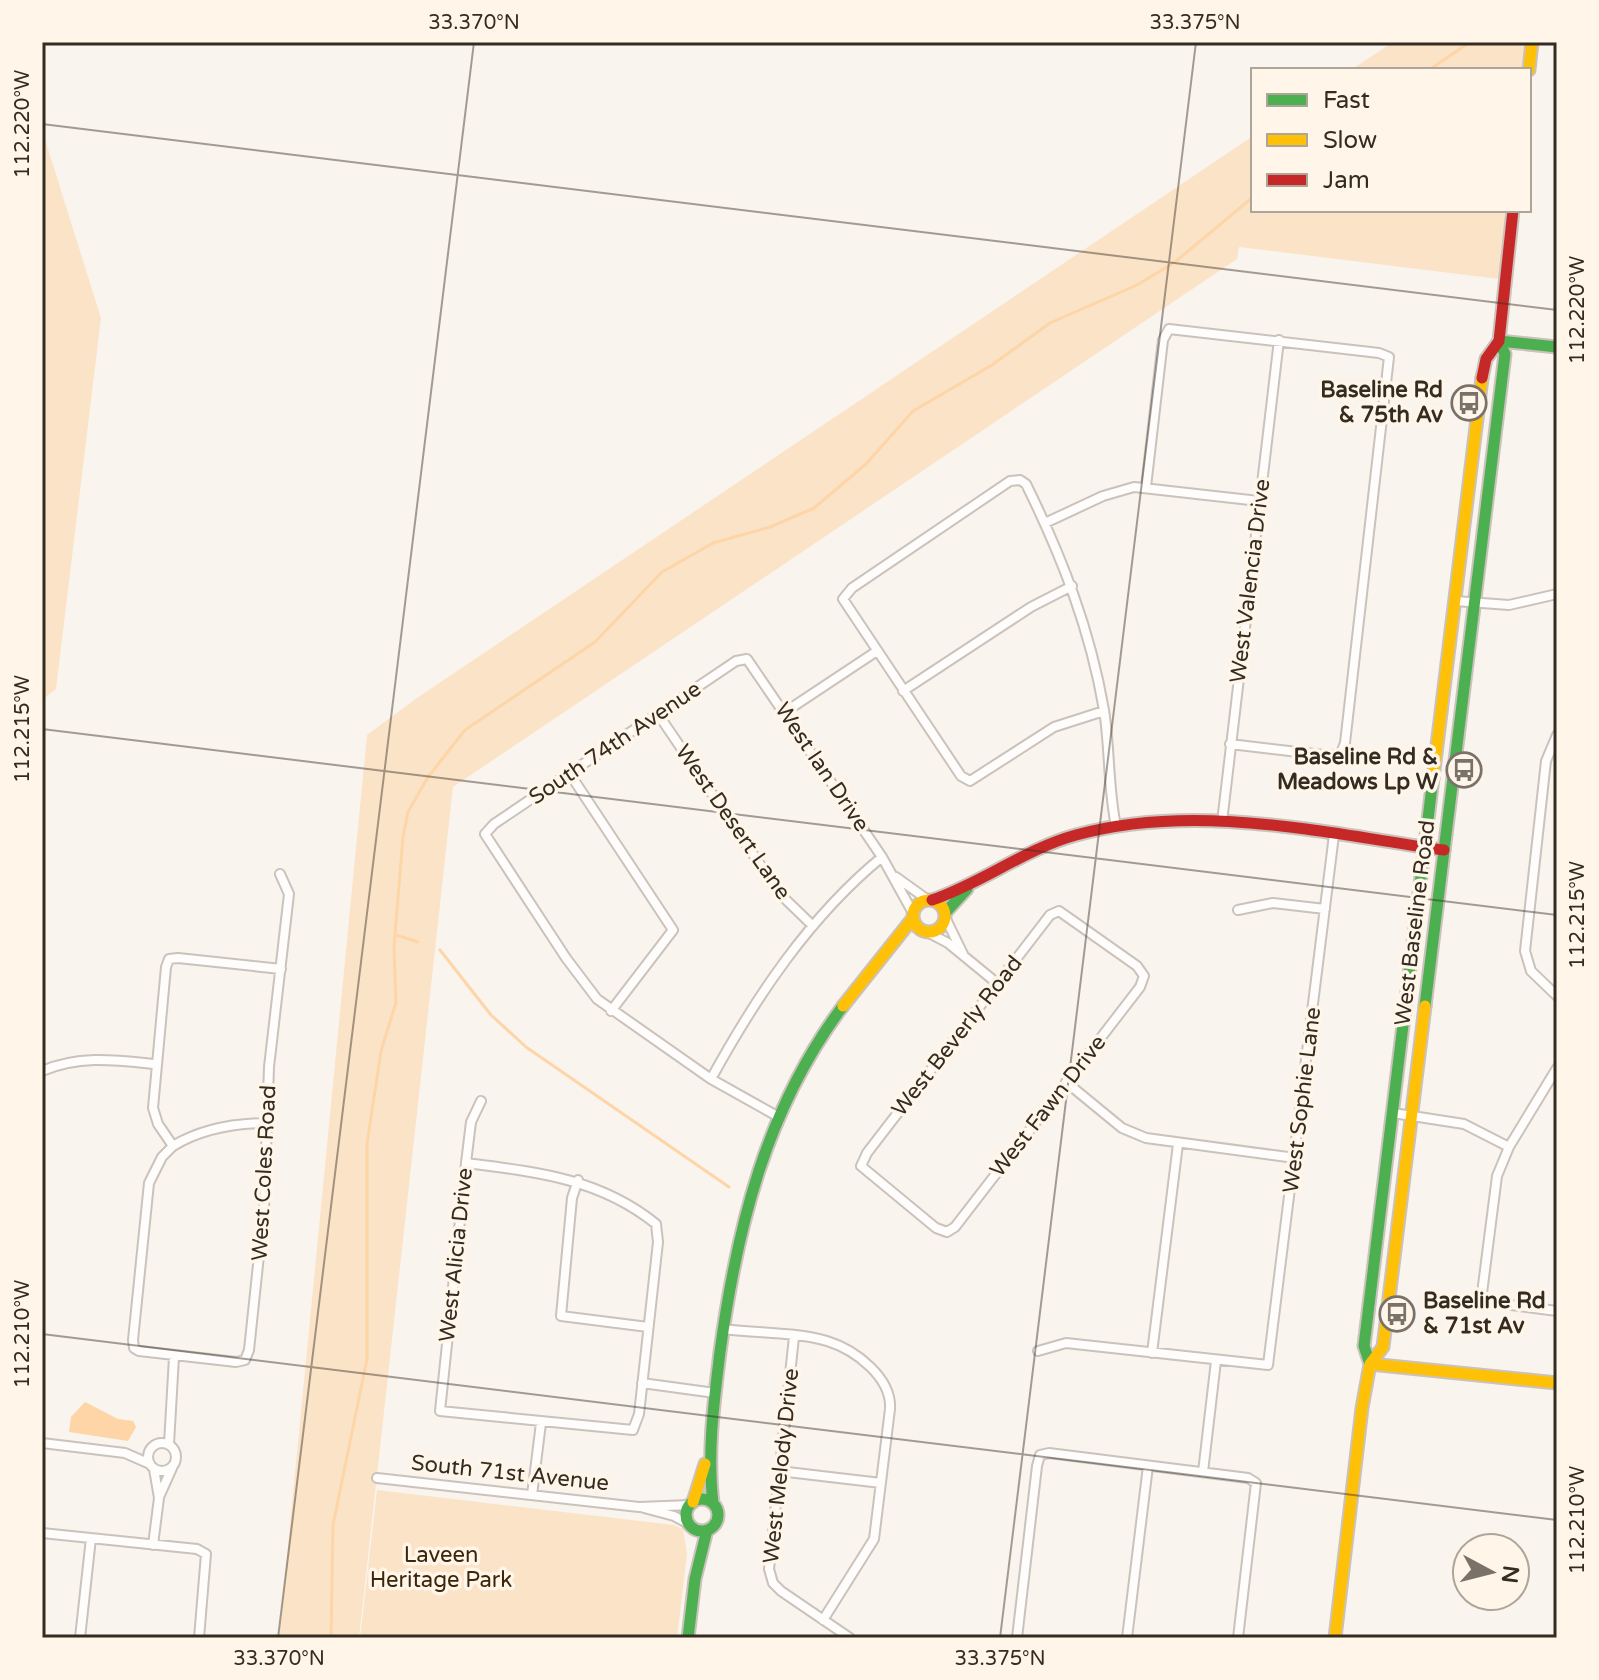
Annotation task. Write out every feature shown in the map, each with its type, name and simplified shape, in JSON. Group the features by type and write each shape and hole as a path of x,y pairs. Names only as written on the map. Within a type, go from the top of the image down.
{"main road":[{"path":"1529,68 1532,42"},
{"name":"West Baseline Road","path":"1335,1638 1370,1364 1364,1346 1481,386 1486,359 1499,341 1513,212"},
{"path":"1499,341 1557,347"},
{"name":"West Baseline Road","path":"1370,1364 1383,1347 1505,354 1499,341"},
{"path":"688,1638 695,1579 707,1530 718,1518 713,1503 709,1453 732,1261 742,1213 777,1116 833,1020 884,958 913,916 918,903 973,882 1047,845 1116,826 1154,821 1222,822 1444,850"},
{"path":"884,958 908,938 937,930 945,915 973,882"},
{"path":"930,900 945,915"},
{"path":"913,916 926,931"},
{"path":"1370,1364 1557,1383"},
{"path":"695,1579 691,1526 687,1514 709,1453"},
{"path":"692,1503 703,1499 713,1503"},
{"path":"691,1526 707,1530"}],"street":[{"path":"1146,487 1163,340 1169,329 1279,340 1389,357 1354,667 1341,753 1332,756 1230,744"},
{"name":"West Valencia Drive","path":"1222,822 1279,340"},
{"path":"1104,711 1054,727 970,781 961,776 843,599 852,588 1010,481 1020,480 1026,484 1072,586 1090,644 1104,711 1116,826"},
{"path":"1045,523 1103,496 1146,487 1259,501"},
{"path":"903,691 1031,607 1072,586"},
{"path":"1455,601 1526,603 1557,594"},
{"path":"785,712 877,651"},
{"name":"West Ian Drive","path":"747,659 895,876 913,916"},
{"name":"South 74th Avenue","path":"611,1011 597,999 566,958 485,834 736,661 747,659"},
{"name":"West Desert Lane","path":"658,714 780,894 813,926"},
{"path":"1557,735 1546,761 1525,951 1531,971 1557,996"},
{"path":"570,774 673,930 611,1011 711,1079 777,1116"},
{"name":"West Sophie Lane","path":"1216,1361 1268,1365 1334,835"},
{"path":"711,1079 740,1026 813,926 882,857"},
{"name":"West Coles Road","path":"173,1146 154,1169 149,1183 134,1348 174,1357 245,1360 259,1267 269,1123 269,1067 289,894 280,874"},
{"name":"West Ian Drive","path":"895,876 930,900"},
{"path":"1238,910 1273,903 1325,909"},
{"name":"West Fawn Drive","path":"947,1232 955,1227 1144,976 1125,957 1059,911"},
{"name":"West Beverly Road","path":"947,1232 936,1228 861,1166 867,1153 1050,915 1059,911"},
{"path":"945,915 964,955"},
{"path":"926,931 964,955 998,984"},
{"path":"269,1123 233,1125 187,1138 173,1146 158,1124 153,1108 154,1064 169,959 281,969"},
{"path":"42,1071 61,1064 95,1059 154,1064"},
{"path":"1557,1068 1509,1147 1494,1189 1481,1301 1557,1311"},
{"path":"1066,1082 1122,1128 1155,1141 1295,1158"},
{"name":"West Alicia Drive","path":"481,1101 471,1122 440,1411 541,1423"},
{"path":"1393,1113 1464,1124 1509,1147"},
{"path":"1152,1353 1178,1144"},
{"path":"466,1163 578,1180 627,1202 656,1224 658,1242 642,1383 633,1430 541,1423 532,1495"},
{"path":"578,1180 572,1198 561,1316 648,1327"},
{"path":"723,1329 830,1342 883,1381 890,1399 874,1539 823,1620 850,1638"},
{"name":"West Melody Drive","path":"794,1337 769,1569 773,1583 781,1591 823,1620"},
{"path":"1038,1351 1066,1343 1216,1361 1203,1472"},
{"path":"159,1498 152,1466 168,1415 174,1357"},
{"path":"642,1383 715,1393"},
{"path":"42,1443 125,1453 163,1471 172,1468"},
{"path":"125,1453 160,1445 177,1455 159,1498 153,1545"},
{"path":"1017,1638 1040,1455 1049,1453 1248,1478 1256,1483 1238,1638"},
{"path":"1127,1638 1148,1466"},
{"path":"779,1471 881,1483"},
{"name":"South 71st Avenue","path":"377,1478 639,1507 674,1516 691,1526"},
{"name":"South 71st Avenue","path":"639,1507 692,1503"},
{"path":"42,1533 197,1549 206,1554 199,1638"},
{"path":"80,1638 91,1538"}],"green space":[{"path":"1393,42 1542,42 1525,54 1523,68 1354,68"},
{"path":"42,130 101,318 56,689 42,700"},
{"path":"1251,137 1251,212 1507,212 1499,279 1239,247 1237,259 453,787 359,1638 279,1638 367,735 417,698"},
{"name":"Laveen Heritage Park","path":"377,1490 674,1525 683,1529 687,1554 677,1638 360,1638"}],"shaded area":[{"path":"85,1402 118,1419 133,1421 136,1427 128,1441 69,1432 71,1417"}],"waterway":[{"path":"1432,68 1470,42"},
{"path":"331,1638 333,1525 367,1359 367,1144 381,1051 396,1003 394,947 403,837 408,812 428,777 465,730 595,642 662,572 713,543 770,527 814,508 866,464 913,411 992,365 1050,323 1137,285 1175,262 1251,199"},
{"path":"396,935 418,942"},
{"path":"440,950 491,1015 526,1047 729,1187"}],"traffic: fast":[{"path":"1499,341 1557,347"},
{"path":"1425,1006 1505,354 1499,341"},
{"path":"1370,1364 1364,1346 1433,778"},
{"path":"945,913 967,889"},
{"path":"713,1503 711,1446 720,1352 746,1215 759,1171 794,1086 816,1045 843,1006"},
{"path":"702,1499 713,1504 718,1515 713,1526 702,1531 691,1526 686,1515 691,1504 702,1499"},
{"path":"688,1638 695,1579 707,1530"}],"traffic: slow":[{"path":"1529,68 1532,42"},
{"path":"1433,778 1482,378"},
{"path":"929,900 940,905 945,916 940,927 929,932 918,927 913,916 918,905 929,900"},
{"path":"843,1006 913,918"},
{"path":"1335,1638 1362,1408 1370,1364 1383,1347 1425,1006"},
{"path":"1370,1364 1557,1383"},
{"path":"693,1502 705,1464"}],"traffic: jam":[{"path":"1482,378 1486,359 1499,341 1513,212"},
{"path":"932,900 1057,841 1121,825 1167,821 1260,824 1444,850"}],"place":[{"name":"Baseline Rd & 75th Av","path":"1469,403"},
{"name":"Baseline Rd & Meadows Lp W","path":"1464,770"},
{"name":"Baseline Rd & 71st Av","path":"1397,1314"}]}
